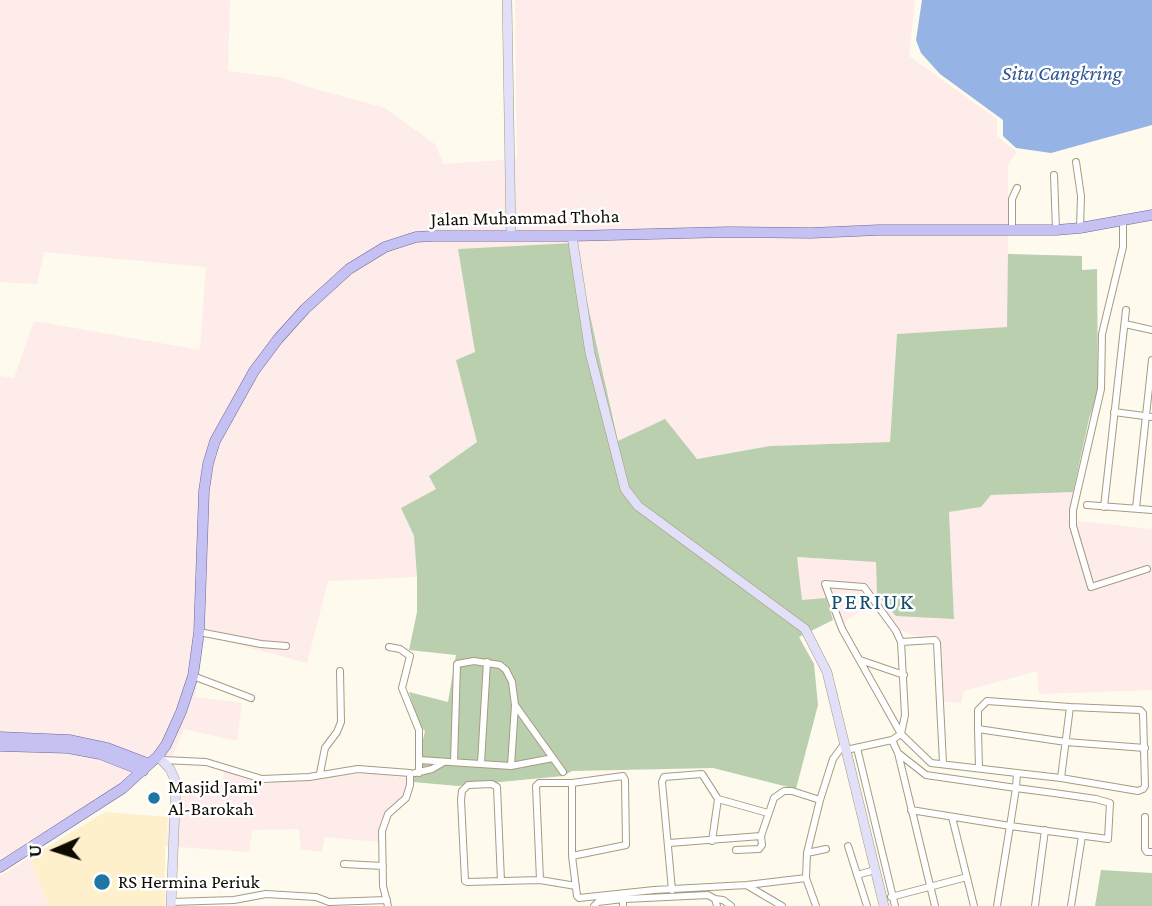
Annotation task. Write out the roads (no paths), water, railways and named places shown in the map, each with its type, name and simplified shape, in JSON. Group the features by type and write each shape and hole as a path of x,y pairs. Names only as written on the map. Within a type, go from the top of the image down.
{"main road":[{"name":"Jalan Muhammad Thoha","path":"0,867 123,788 161,758 174,732 192,676 199,632 204,491 208,464 226,419 254,371 305,309 349,270 385,247 416,237 433,236 1056,230 1152,217"},
{"path":"0,737 23,742 107,748 146,768"},
{"path":"0,746 23,742"}],"street":[{"path":"507,0 512,235"},
{"path":"1076,162 1081,196 1080,228"},
{"path":"1054,175 1056,230"},
{"path":"1012,230 1012,198 1017,188"},
{"path":"1123,221 1123,247 1102,334 1101,389 1073,510 1073,526 1091,587 1147,569"},
{"path":"572,236 590,353 625,489 638,506 805,629 827,672 883,903 930,885 967,877"},
{"path":"1104,508 1126,310"},
{"path":"1125,324 1152,330"},
{"path":"1136,509 1149,417 1152,360"},
{"path":"1114,412 1149,417"},
{"path":"1087,505 1152,510"},
{"path":"816,906 806,878 807,853 833,759 845,747 857,748 892,740 901,734 905,715 901,642 896,632 864,587 825,584 842,629 901,734 931,762 1141,790 1145,786 1144,715 1140,710 987,701 978,710 979,768"},
{"path":"199,632 261,645 286,646"},
{"path":"901,642 935,640 937,643 943,764"},
{"path":"389,647 400,649 410,656 402,688 418,730 419,773"},
{"path":"860,660 904,676"},
{"path":"454,762 457,664 464,661 487,662 500,665 506,670 514,689 511,766"},
{"path":"481,763 487,662"},
{"path":"320,774 325,748 341,722 340,671"},
{"path":"192,676 251,698"},
{"path":"515,705 563,772"},
{"path":"1061,778 1070,706"},
{"path":"978,729 1066,742 1145,748"},
{"path":"892,740 898,753 935,906"},
{"path":"857,748 895,906"},
{"path":"898,753 926,775 1110,803 1108,839 911,810"},
{"path":"161,758 206,762 262,779 309,777 358,769 419,773 445,762"},
{"path":"161,758 176,782 171,904 210,904 266,894 316,897 329,902 388,903 382,831 388,814 407,798 410,773"},
{"path":"419,760 511,766 553,758"},
{"path":"997,906 1017,773"},
{"path":"672,890 662,782 664,777 702,774 718,799 712,841"},
{"path":"540,880 536,786 539,783 572,783 623,776 626,845 572,856"},
{"path":"572,783 572,856 577,896 581,898 806,878"},
{"path":"501,881 497,787 492,784 468,785 461,791 465,880 501,881 540,880 576,886"},
{"path":"736,850 760,849 761,836 774,798 784,791 820,800"},
{"path":"718,799 768,813"},
{"path":"952,817 974,906"},
{"path":"1145,817 1145,849 1152,852"},
{"path":"1035,906 1045,830"},
{"path":"669,843 761,836"},
{"path":"1071,906 1082,836"},
{"path":"848,846 867,906"},
{"path":"807,853 825,849"},
{"path":"344,864 383,866"},
{"path":"857,875 875,870"},
{"path":"747,885 782,906"},
{"path":"594,906 598,902 624,903 652,898 710,895 716,902 723,900 731,906"},
{"path":"684,897 686,906"},
{"path":"652,898 654,906"}],"water":[{"name":"Situ Cangkring","path":"922,0 1152,0 1152,125 1051,153 1016,148 1003,136 1003,120 940,74 921,53 916,40"}],"place":[{"name":"Masjid Jami' Al-Barokah","path":"154,798"},
{"name":"RS Hermina Periuk","path":"102,882"}],"district":[{"name":"PERIUK","path":"873,602"}]}
